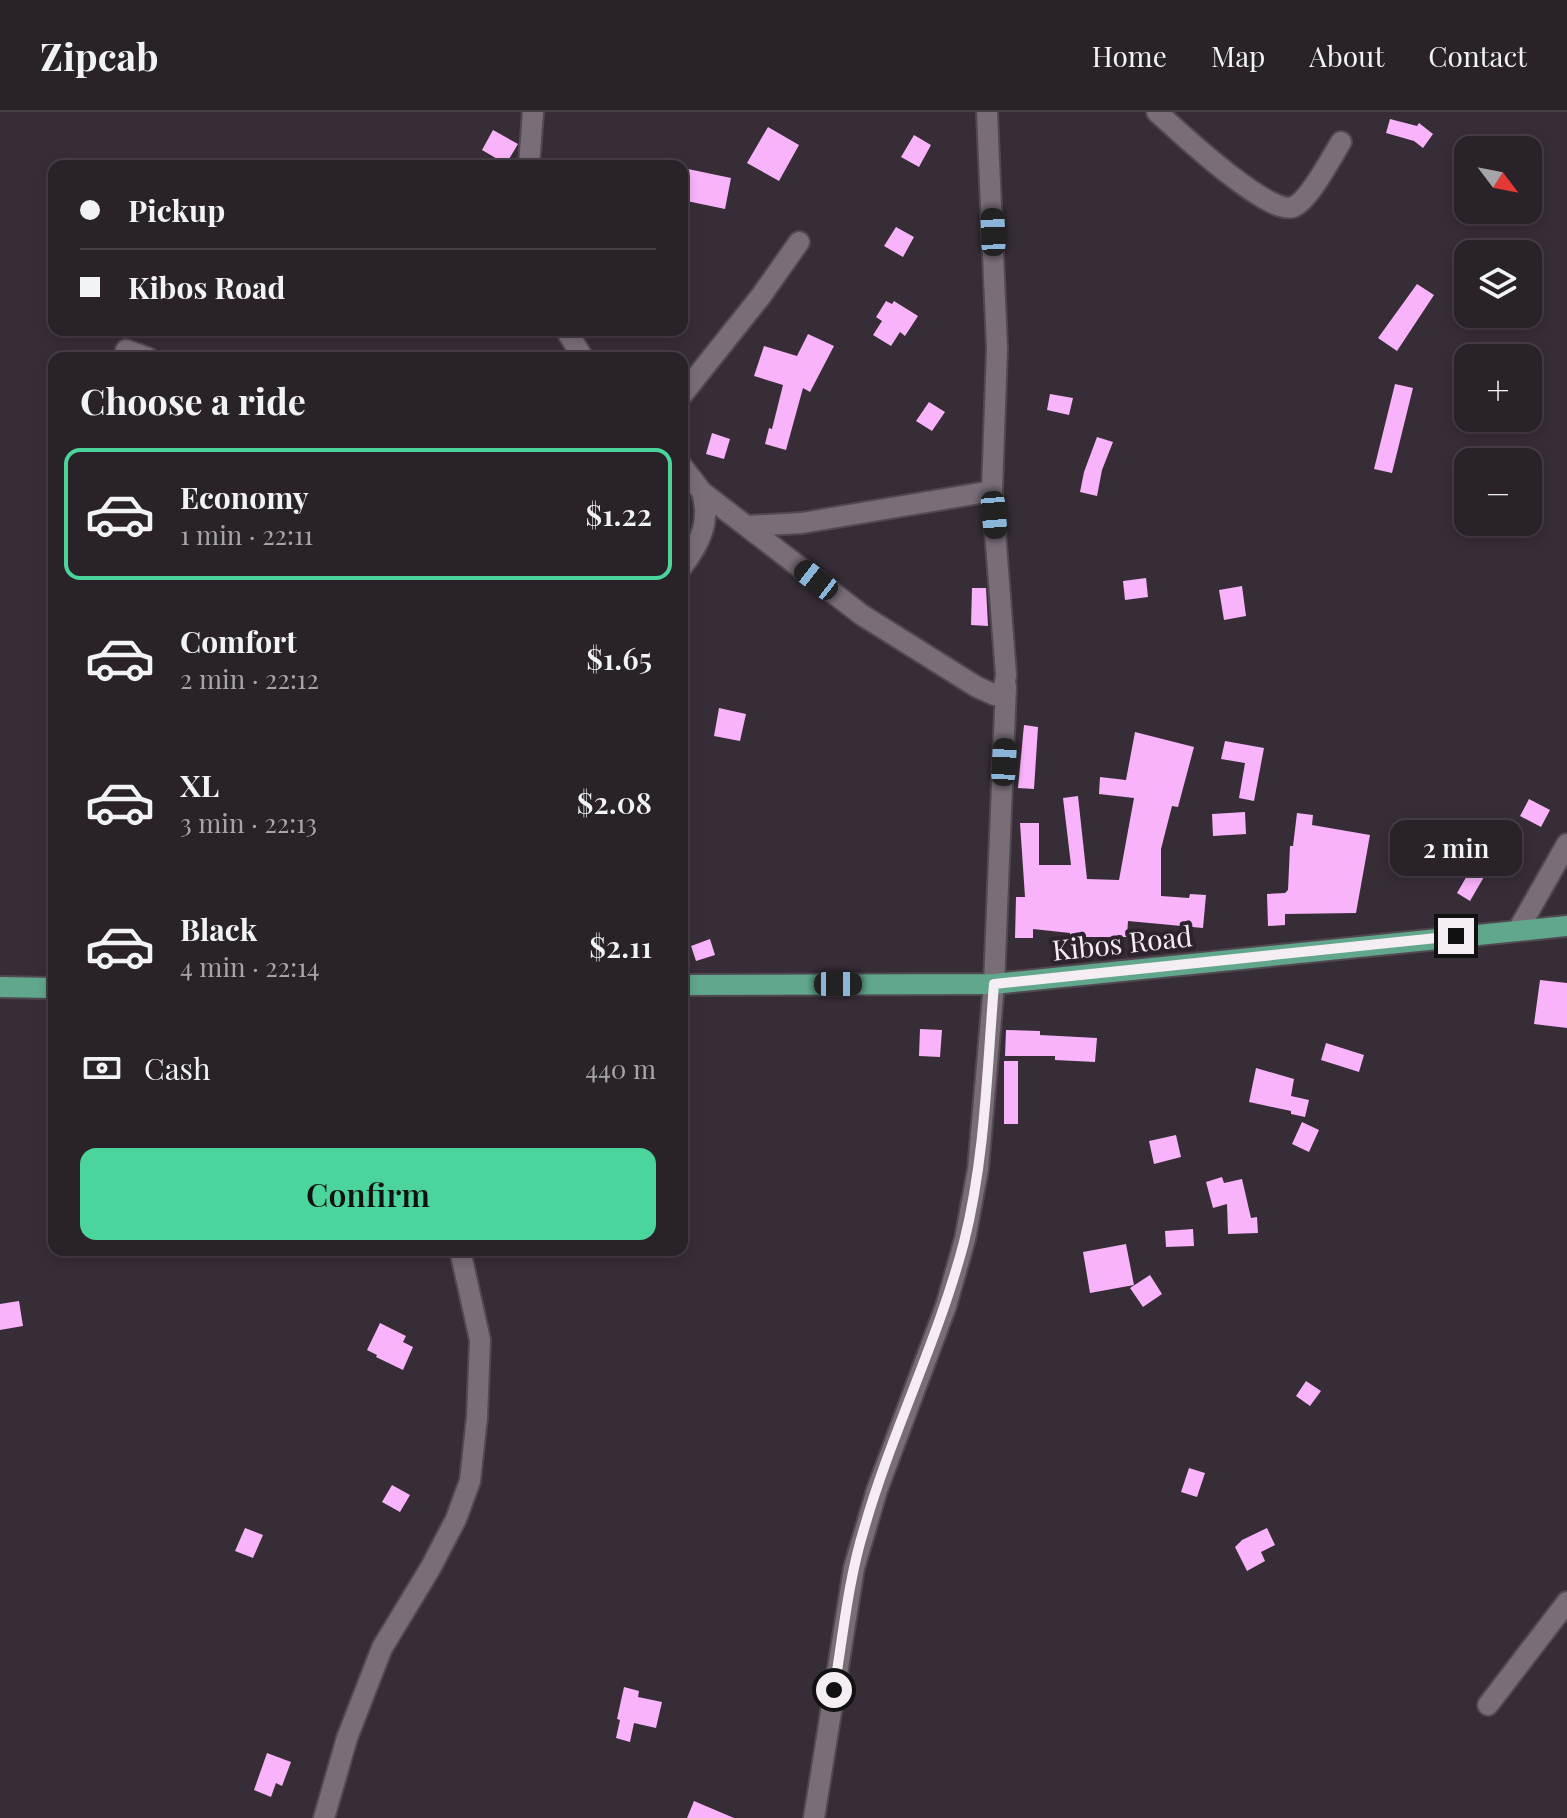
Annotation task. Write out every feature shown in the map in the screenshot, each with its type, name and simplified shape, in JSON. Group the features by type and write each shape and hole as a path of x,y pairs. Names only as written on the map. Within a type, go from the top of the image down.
{"main road":[{"name":"Kibos Road","path":"688,985 994,984 1567,926"},
{"path":"0,987 48,988"}],"street":[{"path":"529,160 533,112"},
{"path":"814,1818 854,1568 864,1529 946,1306 965,1239 978,1169 994,984 1006,686 992,491 997,348 987,112"},
{"path":"1157,112 1239,183 1266,201 1285,208 1294,207 1305,197 1341,142"},
{"path":"688,387 761,296 799,242"},
{"path":"126,350 132,352"},
{"path":"688,474 702,492 862,615 995,695 1006,686"},
{"path":"747,526 802,523 992,491"},
{"path":"688,557 703,533 707,517 702,492"},
{"path":"1518,930 1567,844"},
{"path":"324,1818 347,1738 382,1648 431,1567 456,1519 470,1481 477,1417 480,1340 461,1256"},
{"path":"1488,1705 1567,1602"}],"building":[{"path":"1390,119 1417,126 1419,123 1433,134 1423,148 1414,141 1386,133"},
{"path":"768,127 799,145 779,181 747,163"},
{"path":"493,130 518,144 508,160 499,160 482,150"},
{"path":"914,135 931,145 919,167 901,157"},
{"path":"688,169 731,178 725,209 688,201"},
{"path":"896,227 914,237 903,257 884,246"},
{"path":"1417,284 1434,295 1397,351 1378,338"},
{"path":"886,301 892,304 894,301 918,316 905,336 900,332 891,346 873,335 882,321 876,317"},
{"path":"808,334 834,346 810,392 803,388 786,450 765,444 783,385 754,376 764,346 797,356"},
{"path":"1395,384 1413,388 1392,473 1374,469"},
{"path":"1050,394 1073,398 1069,415 1047,410"},
{"path":"929,402 945,412 932,431 916,421"},
{"path":"712,433 730,439 724,459 706,454"},
{"path":"1097,437 1113,442 1102,470 1097,496 1080,492"},
{"path":"1146,578 1148,597 1125,600 1123,581"},
{"path":"1242,586 1246,616 1224,620 1219,590"},
{"path":"972,588 986,588 988,626 971,625"},
{"path":"719,708 746,714 740,741 714,736"},
{"path":"1024,725 1038,727 1034,789 1018,788"},
{"path":"1135,732 1194,747 1178,807 1172,806 1161,849 1161,896 1189,898 1190,894 1206,895 1203,928 1128,921 1127,937 1070,937 1070,933 1033,929 1033,938 1015,938 1016,897 1025,897 1020,823 1039,823 1039,865 1071,865 1063,798 1078,796 1087,879 1119,880 1134,798 1099,794 1100,777 1126,780"},
{"path":"1225,741 1264,748 1254,801 1239,798 1245,763 1221,759"},
{"path":"1529,799 1550,810 1541,827 1520,816"},
{"path":"1245,812 1246,834 1213,836 1212,814"},
{"path":"1297,813 1313,815 1312,825 1370,835 1356,913 1285,914 1285,925 1268,926 1267,894 1288,890 1290,846 1293,846"},
{"path":"1479,855 1492,863 1470,901 1457,893"},
{"path":"710,939 715,955 696,961 691,946"},
{"path":"1540,980 1567,983 1567,1028 1534,1024"},
{"path":"920,1029 942,1030 940,1057 919,1056"},
{"path":"1006,1030 1097,1038 1095,1062 1055,1060 1055,1056 1005,1056"},
{"path":"1326,1043 1364,1055 1359,1072 1321,1060"},
{"path":"1004,1061 1018,1061 1018,1124 1004,1124"},
{"path":"1256,1068 1294,1079 1291,1096 1309,1100 1305,1117 1249,1102"},
{"path":"1302,1122 1319,1130 1309,1152 1292,1144"},
{"path":"1176,1135 1181,1157 1154,1164 1149,1141"},
{"path":"1222,1177 1224,1183 1242,1179 1251,1218 1257,1217 1258,1233 1228,1234 1227,1204 1213,1208 1206,1182"},
{"path":"1193,1229 1194,1246 1166,1247 1165,1231"},
{"path":"1126,1244 1134,1285 1090,1293 1083,1252"},
{"path":"1150,1275 1162,1294 1143,1307 1130,1288"},
{"path":"19,1301 23,1326 0,1330 0,1304"},
{"path":"380,1323 406,1336 403,1342 413,1347 403,1370 367,1350"},
{"path":"1306,1381 1321,1391 1310,1406 1296,1396"},
{"path":"1189,1468 1205,1473 1197,1497 1181,1492"},
{"path":"392,1485 410,1495 400,1512 382,1502"},
{"path":"245,1528 263,1535 253,1558 235,1551"},
{"path":"1267,1528 1275,1545 1261,1552 1265,1561 1247,1571 1235,1547 1242,1540"},
{"path":"624,1687 639,1691 638,1697 662,1702 656,1728 634,1723 630,1742 616,1738"},
{"path":"267,1753 291,1762 282,1786 276,1783 271,1797 254,1790"},
{"path":"694,1801 734,1818 687,1818"}],"route":[{"path":"834,1690 854,1568 864,1529 946,1306 965,1239 978,1169 994,984 1456,936"}]}
